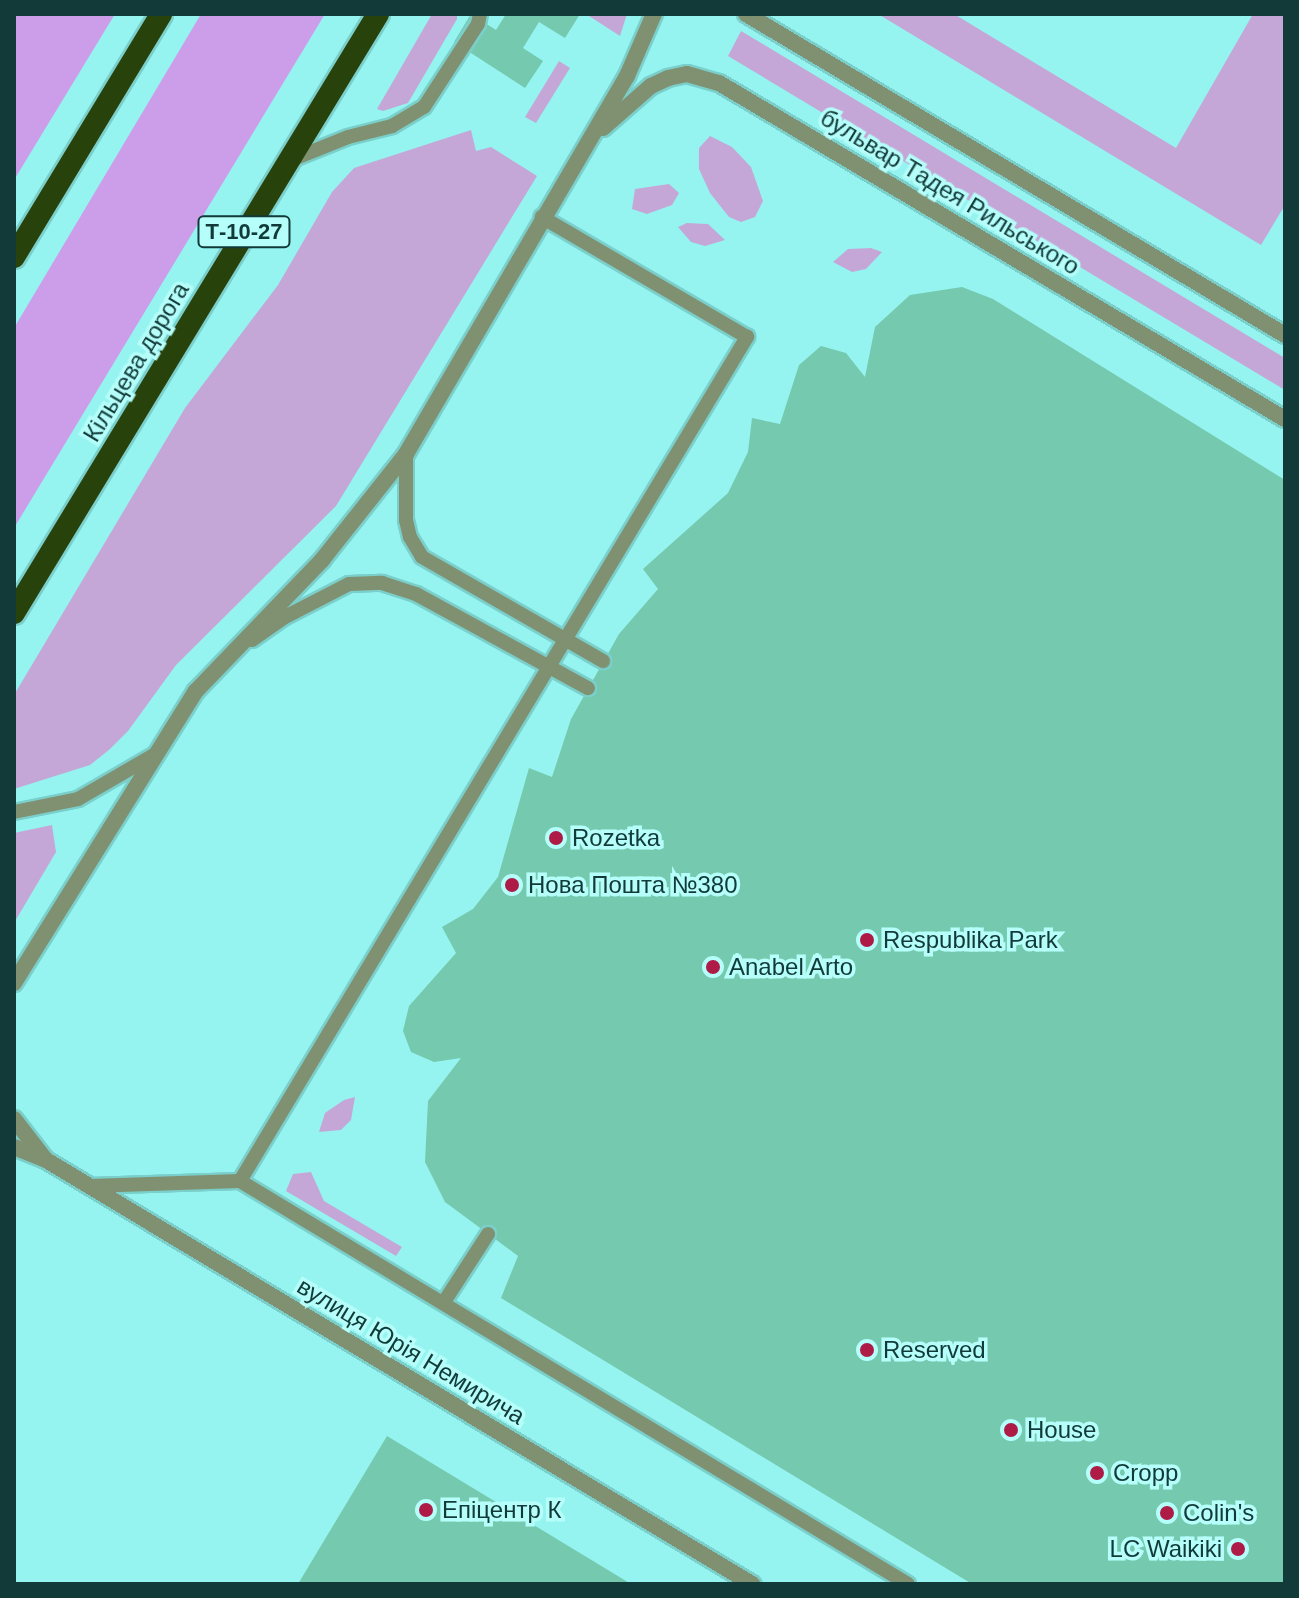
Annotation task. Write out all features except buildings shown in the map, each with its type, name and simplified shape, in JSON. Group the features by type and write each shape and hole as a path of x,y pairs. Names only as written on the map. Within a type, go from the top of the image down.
{"highway":[{"path":"14,257 161,14"},
{"name":"Кільцева дорога","path":"14,613 378,14"}],"street":[{"path":"14,983 196,691 351,527 406,454 542,217 593,137 627,76 654,14"},
{"name":"бульвар Тадея Рильського","path":"746,14 1285,335"},
{"name":"бульвар Тадея Рильського","path":"593,137 651,86 668,78 687,74 719,83 1285,419"},
{"path":"14,1119 46,1160"},
{"path":"14,1147 46,1160"},
{"name":"вулиця Юрія Немирича","path":"46,1160 752,1584"}],"lane":[{"path":"287,162 308,151 392,126 424,107 478,24 480,14"},
{"path":"240,1181 747,337 542,217"},
{"path":"406,454 406,520 410,537 422,557 603,661"},
{"path":"232,654 319,597 349,584 366,582 399,587 416,594 588,688"},
{"path":"14,812 78,799 154,755"},
{"path":"89,1186 240,1181 908,1584"},
{"path":"444,1302 488,1234"}],"shaded area":[{"path":"14,14 115,14 14,180"},
{"path":"201,14 325,14 14,528 14,328"},
{"path":"432,14 457,14 457,19 408,103 383,111 377,109"},
{"path":"586,14 627,14 620,36"},
{"path":"878,14 954,14 1176,148 1253,14 1285,14 1285,205 1261,245"},
{"path":"741,31 1285,358 1285,390 728,56"},
{"path":"559,61 570,68 536,123 525,117"},
{"path":"471,130 476,151 491,147 537,176 336,506 176,665 128,731 110,749 90,765 14,789 14,695 185,408 278,285 332,192 354,168"},
{"path":"710,136 732,147 751,167 763,201 755,217 741,222 729,217 710,193 699,169 699,148"},
{"path":"669,184 679,193 672,205 647,214 632,209 635,189"},
{"path":"687,223 708,224 725,240 705,246 691,242 678,227"},
{"path":"871,248 882,252 866,269 852,272 833,262 848,249"},
{"path":"52,825 56,852 14,923 14,833"},
{"path":"355,1097 351,1120 341,1130 319,1132 325,1113 344,1100"},
{"path":"311,1172 324,1201 402,1247 396,1256 286,1191 293,1174"}],"place":[{"name":"Rozetka","path":"556,838"},
{"name":"Нова Пошта №380","path":"512,885"},
{"name":"Respublika Park","path":"867,940"},
{"name":"Anabel Arto","path":"713,967"},
{"name":"Reserved","path":"867,1350"},
{"name":"House","path":"1011,1430"},
{"name":"Cropp","path":"1097,1473"},
{"name":"Епіцентр К","path":"426,1510"},
{"name":"Colin's","path":"1167,1513"},
{"name":"LC Waikiki","path":"1238,1549"}]}
